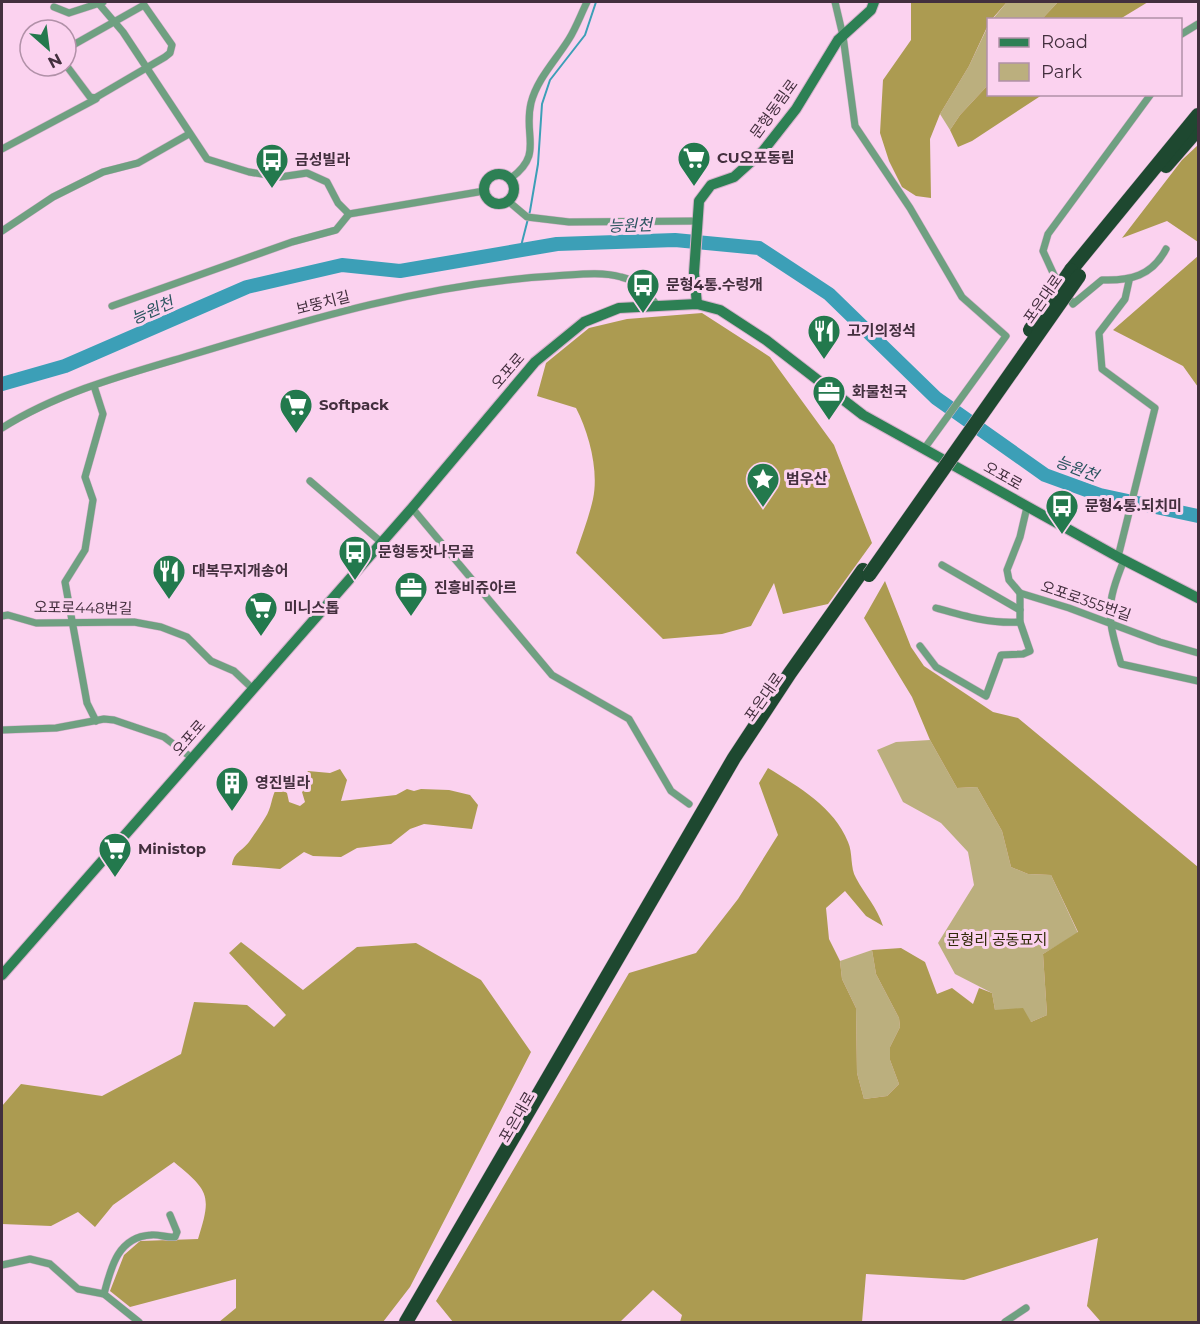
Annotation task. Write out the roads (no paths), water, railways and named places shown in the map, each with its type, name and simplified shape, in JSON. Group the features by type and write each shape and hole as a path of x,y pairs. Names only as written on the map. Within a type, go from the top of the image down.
{"highway":[{"path":"1132,193 1198,104"},
{"name":"포은대로","path":"1075,273 1132,193 1198,115"},
{"name":"포은대로","path":"1075,273 1198,129"},
{"path":"866,573 1075,273"},
{"name":"포은대로","path":"406,1323 734,758 790,673 866,573"},
{"name":"포은대로","path":"415,1323 516,1153 752,742 866,573"}],"street":[{"path":"511,178 525,168 532,151 531,103 546,70 569,38 587,2"},
{"path":"835,2 843,36 855,126 910,208 962,297 1006,336 972,378 924,449"},
{"name":"문형동림로","path":"697,304 694,273 698,222 696,211 699,201 711,185 734,177 763,150 796,109 838,40 871,10 874,2"},
{"path":"54,7 69,13 101,3 207,159 249,172 280,177 307,173 327,182 338,203 349,214"},
{"path":"2,149 147,69 170,53 172,45 150,10 144,5 138,6 78,43"},
{"path":"1182,34 1198,24"},
{"path":"76,78 90,97 98,98"},
{"path":"1149,96 1048,234 1043,251 1054,275 1074,304 1102,280 1129,281 1159,262 1166,249"},
{"path":"2,231 53,197 103,172 138,163 189,134"},
{"path":"503,174 511,178 515,192 504,204 493,203 484,191 486,182 493,175 503,174"},
{"path":"112,306 275,248 336,230 349,214 484,191"},
{"path":"508,201 527,217 538,219 568,222 698,222"},
{"name":"보뚱치길","path":"2,428 29,412 94,386 298,323 473,283 604,274 635,282 656,304"},
{"path":"1129,281 1125,299 1099,333 1102,369 1155,408 1112,588 1108,607 1109,623 1121,664 1198,681"},
{"name":"오포로","path":"2,975 412,508 550,347 584,322 619,308 656,304 697,304 709,305 733,317 844,402 1027,507 1198,598"},
{"path":"94,386 103,414 85,477 93,500 86,550 65,582 87,703 96,721"},
{"path":"310,481 381,542"},
{"name":"오포로355번길","path":"1027,507 1020,537 1007,570 1010,580 1020,593 1198,653"},
{"path":"412,508 552,675 629,719 671,791 689,804"},
{"path":"942,565 1020,610"},
{"path":"920,646 936,667 986,696 1001,655 1023,654 1030,651 1020,622 1020,593"},
{"path":"936,608 976,619 1005,623 1020,622"},
{"name":"오포로448번길","path":"2,616 8,615 36,623 134,622 177,632 187,637 211,661 234,671 252,688"},
{"path":"2,730 56,728 114,720 152,732 176,744 192,758"},
{"path":"104,1294 110,1270 122,1247 141,1237 153,1234 175,1237 177,1232 170,1215"},
{"path":"2,1265 30,1259 41,1260 65,1276 78,1289 104,1294 139,1323"},
{"path":"1005,1323 1026,1308"}],"waterway":[{"path":"520,250 538,164 542,104 550,80 585,35 596,2"},
{"name":"능원천","path":"2,384 65,366 247,287 342,265 400,271 557,244 675,240 759,248 829,294 936,398 1045,475 1100,495 1198,516"}],"place":[{"name":"CU오포동림","path":"694,187"},
{"name":"금성빌라","path":"272,189"},
{"name":"문형4통.수렁개","path":"643,314"},
{"name":"고기의정석","path":"824,360"},
{"name":"화물천국","path":"829,421"},
{"name":"Softpack","path":"296,434"},
{"name":"범우산","path":"763,508"},
{"name":"문형4통.되치미","path":"1062,535"},
{"name":"문형동잣나무골","path":"355,581"},
{"name":"대복무지개송어","path":"169,600"},
{"name":"진흥비쥬아르","path":"411,617"},
{"name":"미니스톱","path":"261,637"},
{"name":"영진빌라","path":"232,812"},
{"name":"Ministop","path":"115,878"}],"park label":[{"name":"문형리 공동묘지","path":"997,940"}]}
